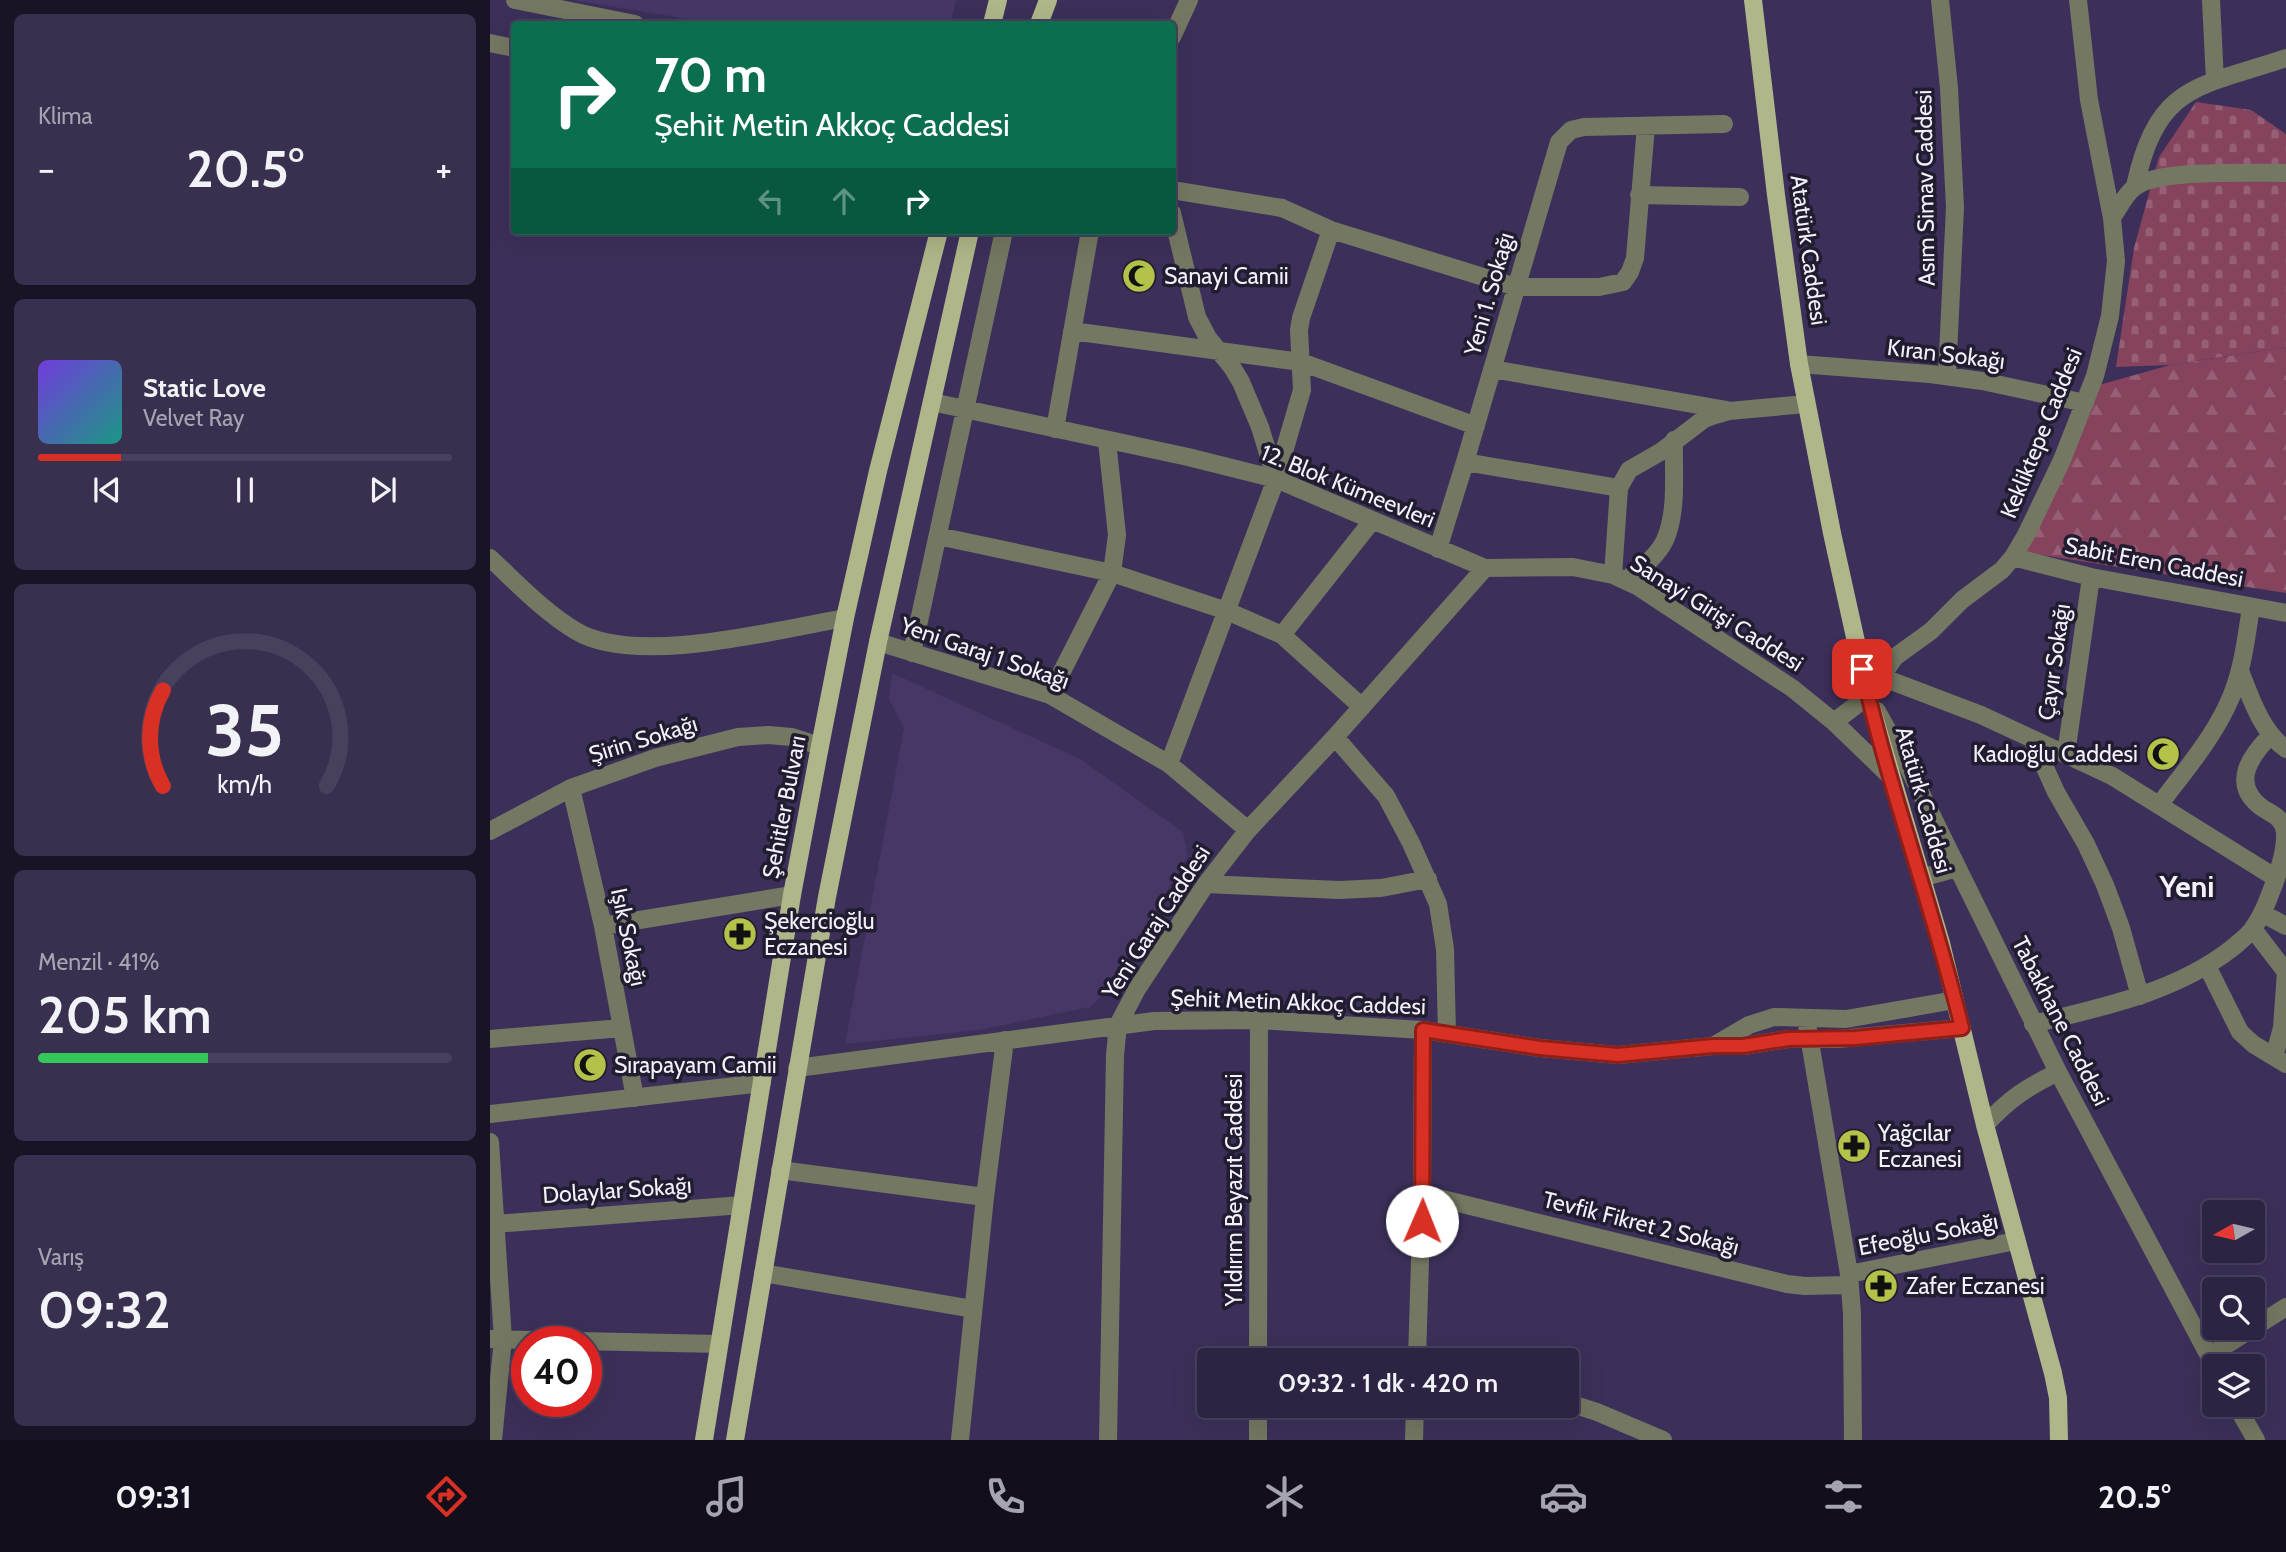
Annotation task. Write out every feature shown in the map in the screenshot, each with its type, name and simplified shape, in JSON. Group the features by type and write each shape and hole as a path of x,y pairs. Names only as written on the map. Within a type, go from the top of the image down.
{"main road":[{"path":"993,21 998,0"},
{"path":"1039,21 1048,0"},
{"name":"Atatürk Caddesi","path":"1753,0 1776,195 1806,404 1868,696 1955,1000 1985,1125 2053,1373 2058,1398 2059,1440"},
{"name":"Şehitler Bulvarı","path":"704,1440 792,895 820,746 878,471 938,235"},
{"path":"735,1440 827,897 878,642 969,235"}],"street":[{"path":"515,0 620,21"},
{"path":"1176,28 1189,0"},
{"name":"Asım Simav Caddesi","path":"1940,0 1949,88 1955,206 1947,376"},
{"name":"Kekliktepe Caddesi","path":"1834,722 1868,696 1895,657 1931,631 1962,600 2002,570 2013,557 2056,471 2085,403 2101,355 2110,316 2116,261 2112,218 2089,100 2078,0"},
{"path":"2211,0 2215,81"},
{"path":"490,43 511,47"},
{"path":"2112,218 2135,186 2142,156 2163,113 2177,99 2215,81 2286,58"},
{"path":"1176,191 1282,208 1332,230 1516,287 1599,287 1623,282 1630,272 1634,258 1646,126 1724,124"},
{"name":"Yeni 1. Sokağı","path":"1438,549 1559,142 1571,130 1584,127 1646,126"},
{"path":"2135,186 2160,177 2286,173"},
{"path":"1639,195 1740,197"},
{"path":"1176,230 1197,317 1208,338 1232,367 1250,402 1276,479"},
{"path":"1169,764 1276,479 1302,390 1298,330 1332,230"},
{"path":"912,653 1003,235"},
{"path":"1055,429 1089,235"},
{"path":"1072,331 1301,362 1476,426"},
{"name":"Kıran Sokağı","path":"1800,364 1947,376 2085,403"},
{"path":"1492,369 1730,411"},
{"name":"12. Blok Kümeevleri","path":"932,402 1188,457 1276,479 1485,568"},
{"path":"1620,578 1619,488 1629,470 1662,451 1704,419 1730,411 1806,404"},
{"path":"1620,578 1657,553 1664,541 1673,504 1674,440"},
{"path":"1050,695 1112,573 1117,535 1107,441"},
{"path":"1465,462 1619,488"},
{"path":"1282,635 1372,521"},
{"path":"938,536 1112,573 1227,611 1282,635 1362,707"},
{"name":"Sabit Eren Caddesi","path":"2013,557 2091,577 2286,613"},
{"path":"490,558 556,618 585,636 614,645 691,645 845,618"},
{"name":"Sanayi Girişi Caddesi","path":"1485,568 1573,566 1620,578 1792,688 1834,722 1890,776"},
{"name":"Yeni Garaj Caddesi","path":"1108,1440 1115,1055 1118,1025 1206,884 1248,830 1335,737 1485,568"},
{"name":"Çayır Sokağı","path":"2066,754 2091,577"},
{"path":"2160,804 2228,705 2240,671 2252,607"},
{"name":"Yeni Garaj 1 Sokağı","path":"878,642 1050,695 1169,764 1248,830"},
{"path":"2240,671 2260,718 2271,735 2286,749"},
{"path":"1881,677 1945,700 2112,776 2280,874"},
{"name":"Tabakhane Caddesi","path":"1868,696 1908,767 2058,1072 2208,1354"},
{"path":"2034,1024 2140,996 2168,985 2207,966 2253,929 2280,874 2285,844 2283,823 2253,800 2248,792 2245,774 2250,760 2271,735"},
{"name":"Şirin Sokağı","path":"490,831 571,788 655,758 738,737 792,737 820,746"},
{"path":"1335,737 1386,796 1428,878 1438,904 1443,925 1447,1034"},
{"path":"2032,739 2056,792 2105,884 2121,928 2140,996"},
{"name":"Işık Sokağı","path":"571,788 603,926 635,1098"},
{"path":"1921,878 1957,868"},
{"path":"1206,884 1339,890 1381,888 1428,878"},
{"path":"603,926 792,895"},
{"path":"2262,913 2286,926"},
{"path":"2253,929 2286,971 2280,1061"},
{"path":"2207,966 2239,1032 2280,1061"},
{"name":"Şehit Metin Akkoç Caddesi","path":"1713,1046 1762,1019 1846,1019 1955,1000"},
{"path":"1806,1018 1850,1280 1853,1440"},
{"name":"Şehit Metin Akkoç Caddesi","path":"797,1068 1154,1021 1259,1020 1423,1030 1540,1048 1618,1055 1713,1046 1743,1046 1788,1039 1872,1036 1962,1028"},
{"name":"Yıldırım Beyazıt Caddesi","path":"1258,1348 1259,1020"},
{"path":"490,1039 622,1028"},
{"path":"1418,1348 1423,1030"},
{"path":"960,1440 985,1197 1005,1040"},
{"path":"1985,1125 2017,1094 2058,1072"},
{"path":"490,1114 762,1083"},
{"path":"490,1142 495,1224 496,1339 492,1439"},
{"path":"780,1170 985,1197"},
{"name":"Tevfik Fikret 2 Sokağı","path":"1422,1194 1787,1284 1805,1286 1850,1280"},
{"name":"Dolaylar Sokağı","path":"495,1224 742,1205"},
{"name":"Efeoğlu Sokağı","path":"1850,1280 2016,1241"},
{"path":"763,1273 973,1309"},
{"path":"2222,1354 2286,1307"},
{"path":"496,1339 719,1343"},
{"path":"1579,1406 1663,1440"},
{"path":"2243,1417 2256,1440"},
{"path":"1258,1418 1258,1440"},
{"path":"1414,1440 1415,1418"}],"shaded area":[{"path":"574,0 956,0 951,21 698,21"},
{"path":"892,673 1080,759 1183,832 1188,856 1108,990 1090,1007 979,1030 845,1044 904,728 889,699"}],"green space":[{"path":"2196,102 2251,110 2286,134 2286,347 2170,365 2116,367 2134,248 2159,157"},
{"path":"2286,347 2286,593 2022,552 2099,385 2170,365"}],"place":[{"name":"Sanayi Camii","path":"1139,276"},
{"name":"Kadıoğlu Caddesi","path":"2163,754"},
{"name":"Şekercioğlu Eczanesi","path":"740,934"},
{"name":"Sırapayam Camii","path":"590,1065"},
{"name":"Yağcılar Eczanesi","path":"1854,1146"},
{"name":"Zafer Eczanesi","path":"1881,1286"}],"district":[{"name":"Yeni","path":"2187,887"}],"route":[{"path":"1422,1221 1423,1030 1540,1048 1618,1055 1713,1046 1743,1046 1788,1039 1855,1038 1962,1028 1941,943 1890,776 1862,669"}]}
